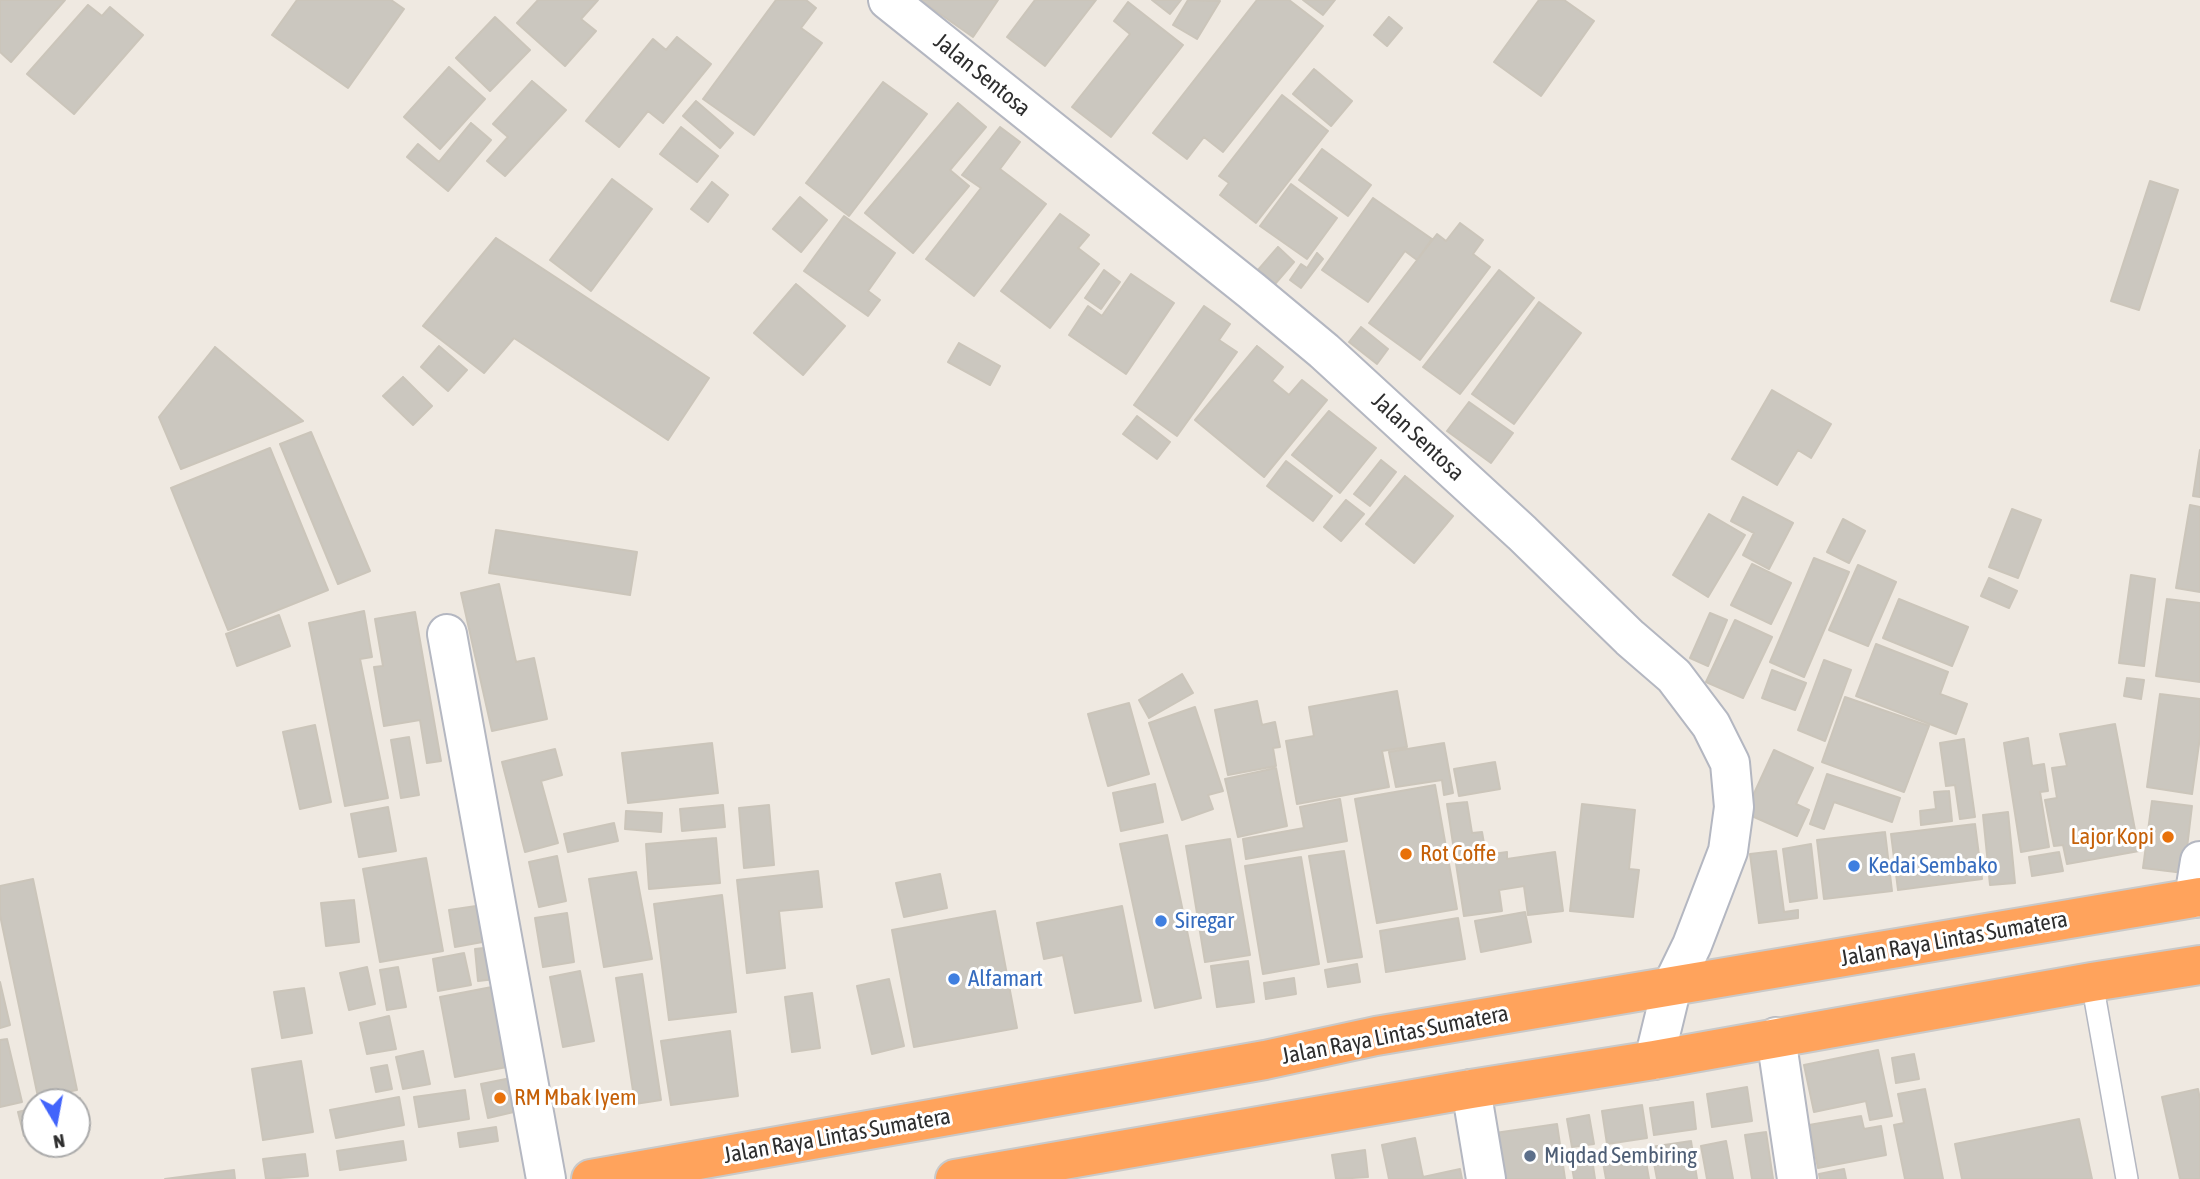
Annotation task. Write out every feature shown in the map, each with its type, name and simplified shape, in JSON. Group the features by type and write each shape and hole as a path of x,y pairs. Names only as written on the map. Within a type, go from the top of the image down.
{"highway":[{"name":"Jalan Raya Lintas Sumatera","path":"591,1179 1265,1060 1389,1034 2197,897"},
{"path":"956,1179 995,1176 1471,1089 2200,965"}],"street":[{"name":"Jalan Sentosa","path":"888,0 1324,351 1674,676 1711,724 1730,763 1734,807 1728,851 1692,945 1672,986 1654,1060"},
{"path":"447,634 546,1179"},
{"path":"2197,897 2200,861"},
{"path":"1776,1037 1797,1179"},
{"path":"1471,1089 1486,1179"}],"lane":[{"path":"2092,982 2127,1179"}],"building":[{"path":"0,0 65,0 11,62 0,52"},
{"path":"297,0 391,0 404,9 348,88 272,35"},
{"path":"538,0 598,0 581,19 596,31 565,66 517,23"},
{"path":"776,0 806,0 816,8 801,28 822,43 754,135 703,99"},
{"path":"920,0 998,0 973,37"},
{"path":"1035,0 1096,0 1045,66 1007,37"},
{"path":"1152,0 1181,0 1170,14"},
{"path":"1188,0 1220,1 1197,39 1173,25"},
{"path":"1257,0 1289,0 1323,26 1223,152 1204,137 1187,159 1153,133"},
{"path":"1303,0 1335,0 1323,15"},
{"path":"1539,0 1564,0 1594,21 1541,96 1494,62"},
{"path":"1128,2 1183,45 1111,137 1072,107 1130,34 1114,21"},
{"path":"88,5 102,16 110,7 143,35 74,114 27,74"},
{"path":"495,17 530,50 490,91 456,58"},
{"path":"1389,17 1402,28 1387,46 1374,35"},
{"path":"677,37 711,64 663,123 648,111 619,147 586,121 653,39 666,50"},
{"path":"449,67 485,99 440,149 404,117"},
{"path":"1314,69 1352,101 1331,126 1293,94"},
{"path":"532,81 566,110 505,176 487,161 508,137 493,124"},
{"path":"883,82 927,114 849,216 806,183"},
{"path":"1282,95 1328,131 1256,223 1220,195 1229,183 1219,176"},
{"path":"696,101 733,133 720,148 683,116"},
{"path":"958,103 986,127 950,170 969,186 913,253 865,213"},
{"path":"471,123 491,140 448,191 407,157 418,144 439,162"},
{"path":"681,127 718,156 697,182 660,154"},
{"path":"1000,127 1020,142 1000,169 1046,204 974,296 926,259 981,188 962,175"},
{"path":"1322,149 1371,185 1348,216 1299,180"},
{"path":"612,179 652,209 591,291 550,260"},
{"path":"2150,181 2178,190 2139,310 2111,301"},
{"path":"712,182 728,195 708,222 691,209"},
{"path":"1291,184 1337,218 1307,259 1260,226"},
{"path":"800,197 827,220 801,252 773,229"},
{"path":"1373,198 1432,239 1417,260 1405,251 1368,302 1322,270"},
{"path":"1060,214 1089,235 1078,248 1099,264 1050,328 1001,291"},
{"path":"844,216 895,253 868,291 880,300 868,316 804,271"},
{"path":"1460,223 1483,240 1473,254 1490,267 1420,360 1369,323 1437,234 1446,241"},
{"path":"496,238 709,378 668,440 514,338 484,373 423,326"},
{"path":"1278,247 1294,262 1275,284 1258,270"},
{"path":"1317,253 1323,259 1301,288 1290,280 1301,264 1307,268"},
{"path":"1104,270 1120,282 1101,309 1085,298"},
{"path":"1499,270 1534,298 1460,394 1423,367"},
{"path":"1131,274 1174,303 1126,374 1069,335 1088,306 1102,316"},
{"path":"796,284 845,326 803,375 754,333"},
{"path":"1539,302 1581,333 1514,424 1472,394"},
{"path":"1204,306 1230,324 1219,340 1237,352 1177,436 1134,405"},
{"path":"1361,327 1388,349 1377,364 1349,342"},
{"path":"959,343 1000,366 990,385 948,362"},
{"path":"439,346 467,370 448,391 421,367"},
{"path":"1257,346 1283,367 1272,381 1289,395 1302,380 1327,400 1264,477 1195,420"},
{"path":"215,347 303,421 181,469 159,417"},
{"path":"403,377 432,406 413,425 383,396"},
{"path":"1772,390 1831,424 1811,458 1798,450 1777,485 1732,459"},
{"path":"1469,402 1513,433 1491,463 1447,431"},
{"path":"1329,411 1376,448 1340,493 1292,455"},
{"path":"1137,416 1170,442 1157,459 1123,434"},
{"path":"311,432 370,571 338,584 280,444"},
{"path":"270,448 328,590 228,630 171,488"},
{"path":"2200,450 2200,497 2193,496"},
{"path":"1381,460 1396,472 1370,506 1354,494"},
{"path":"1286,461 1332,496 1313,521 1267,486"},
{"path":"1405,476 1453,516 1414,563 1366,524"},
{"path":"1743,497 1793,523 1769,569 1743,555 1754,533 1731,521"},
{"path":"1346,500 1364,514 1341,541 1324,527"},
{"path":"2190,505 2200,507 2200,592 2176,588"},
{"path":"2012,509 2041,520 2018,578 1989,567"},
{"path":"1709,514 1745,535 1708,597 1673,575"},
{"path":"1843,519 1865,531 1849,563 1827,552"},
{"path":"496,530 637,552 630,595 489,573"},
{"path":"1814,558 1849,572 1804,677 1770,662"},
{"path":"1752,564 1791,583 1771,624 1731,605"},
{"path":"1858,565 1896,582 1868,646 1829,630"},
{"path":"2131,575 2155,579 2144,666 2119,663"},
{"path":"1989,578 2017,591 2009,608 1981,596"},
{"path":"499,584 516,662 534,658 547,719 492,731 461,593"},
{"path":"1899,599 1968,627 1952,666 1883,638"},
{"path":"2167,599 2200,603 2200,682 2156,676"},
{"path":"364,611 372,657 360,659 388,798 345,806 309,623"},
{"path":"415,612 441,761 427,763 420,720 384,726 374,667 383,666 375,619"},
{"path":"1710,613 1727,620 1708,666 1690,658"},
{"path":"279,615 290,646 237,666 226,634"},
{"path":"1735,620 1772,637 1743,698 1706,682"},
{"path":"1876,644 1948,672 1940,694 1967,704 1956,734 1856,696"},
{"path":"1824,660 1851,670 1825,741 1798,730"},
{"path":"1772,670 1806,683 1795,710 1762,698"},
{"path":"1182,674 1193,693 1149,718 1139,700"},
{"path":"2127,678 2144,680 2141,699 2124,696"},
{"path":"1397,691 1407,747 1382,751 1389,787 1297,804 1286,741 1314,736 1309,707"},
{"path":"2160,694 2200,699 2200,737 2192,794 2147,787"},
{"path":"1845,697 1929,726 1904,792 1822,762"},
{"path":"1257,701 1262,725 1275,722 1280,747 1273,748 1276,766 1228,775 1215,710"},
{"path":"1129,703 1149,774 1108,786 1088,714"},
{"path":"1195,707 1223,791 1208,795 1213,809 1182,820 1149,723"},
{"path":"2115,724 2139,851 2067,864 2063,845 2054,846 2045,800 2057,798 2052,768 2067,766 2060,734"},
{"path":"315,725 331,802 300,809 283,732"},
{"path":"409,737 419,795 401,798 391,740"},
{"path":"2028,738 2032,766 2044,764 2048,791 2040,792 2049,847 2021,852 2004,743"},
{"path":"1964,739 1975,817 1960,819 1955,785 1946,786 1940,743"},
{"path":"712,743 718,793 628,803 622,753"},
{"path":"1444,743 1453,793 1444,795 1442,780 1396,787 1389,752"},
{"path":"555,749 562,775 541,781 558,843 525,852 502,762"},
{"path":"1774,750 1813,768 1796,804 1809,810 1797,836 1745,813"},
{"path":"1495,762 1500,789 1459,796 1454,769"},
{"path":"1276,768 1287,826 1238,837 1225,779"},
{"path":"1827,774 1900,798 1892,822 1834,802 1824,829 1810,824"},
{"path":"1155,784 1163,822 1121,831 1113,793"},
{"name":"Rot Coffe","path":"1435,785 1457,909 1377,923 1355,799"},
{"path":"1949,791 1952,821 1921,825 1920,811 1936,809 1934,792"},
{"path":"1340,799 1347,841 1246,859 1243,839 1304,828 1300,807"},
{"name":"Lajor Kopi","path":"2152,801 2192,806 2184,873 2143,868"},
{"path":"1467,802 1472,833 1482,832 1486,855 1507,852 1507,859 1555,852 1563,911 1528,915 1524,886 1499,890 1502,911 1464,916 1447,804"},
{"path":"1582,804 1635,810 1629,869 1639,870 1633,917 1570,911"},
{"path":"723,805 725,827 682,831 680,809"},
{"path":"769,805 774,865 744,868 739,808"},
{"path":"388,807 396,851 359,857 351,814"},
{"path":"626,811 662,813 661,832 625,829"},
{"path":"2008,812 2015,883 1990,885 1983,815"},
{"path":"614,823 618,841 568,852 564,834"},
{"path":"1975,824 1982,879 1898,890 1891,834"},
{"name":"Kedai Sembako","path":"1885,832 1892,891 1824,899 1817,840"},
{"name":"Siregar","path":"1167,835 1201,998 1155,1008 1120,844"},
{"path":"716,838 720,883 649,889 646,844"},
{"path":"1230,839 1250,955 1205,962 1186,846"},
{"path":"1811,844 1817,898 1790,902 1783,849"},
{"path":"1344,851 1362,957 1328,962 1309,856"},
{"path":"1776,851 1784,912 1798,910 1798,918 1759,923 1750,854"},
{"path":"2059,852 2063,871 2032,876 2029,857"},
{"path":"557,856 566,901 539,907 529,862"},
{"path":"1301,857 1319,964 1263,974 1245,866"},
{"path":"426,858 443,951 380,962 363,869"},
{"path":"818,871 822,907 779,911 785,968 747,973 737,880"},
{"path":"636,872 652,959 604,967 589,879"},
{"path":"940,874 947,908 904,917 896,883"},
{"path":"33,879 77,1088 36,1088 0,915 0,886"},
{"path":"722,895 736,1012 669,1020 654,904"},
{"path":"354,900 359,942 326,946 321,903"},
{"path":"483,905 488,941 455,947 449,910"},
{"path":"1122,906 1141,1001 1075,1013 1063,955 1044,959 1037,923"},
{"name":"Alfamart","path":"995,911 1017,1028 914,1047 892,930"},
{"path":"1525,912 1531,942 1481,952 1475,921"},
{"path":"567,913 574,962 543,967 535,918"},
{"path":"1458,918 1465,959 1386,972 1380,931"},
{"path":"493,947 496,979 478,981 475,949"},
{"path":"464,953 471,985 438,991 433,959"},
{"path":"1248,961 1254,1002 1217,1007 1211,966"},
{"path":"1357,964 1360,982 1328,987 1325,970"},
{"path":"367,967 375,1004 349,1010 340,973"},
{"path":"398,967 406,1007 387,1010 380,970"},
{"path":"580,971 594,1041 563,1047 550,977"},
{"path":"642,974 661,1100 635,1104 616,978"},
{"path":"1294,978 1296,994 1266,999 1264,983"},
{"path":"889,979 904,1046 872,1054 857,986"},
{"path":"0,982 10,1025 0,1028"},
{"path":"497,986 512,1066 455,1077 440,997"},
{"path":"304,988 312,1033 282,1038 274,992"},
{"path":"812,993 820,1048 792,1052 785,997"},
{"path":"389,1016 396,1049 367,1054 360,1023"},
{"path":"730,1031 738,1096 671,1105 661,1041"},
{"path":"7,1039 21,1102 0,1107 0,1040"},
{"path":"1878,1050 1892,1116 1870,1120 1866,1101 1814,1112 1804,1065"},
{"path":"423,1051 430,1084 403,1089 396,1057"},
{"path":"1914,1054 1919,1079 1896,1083 1892,1058"},
{"path":"301,1061 313,1132 263,1140 252,1069"},
{"path":"387,1065 392,1089 376,1092 371,1068"},
{"name":"RM Mbak Iyem","path":"511,1078 518,1111 488,1118 481,1084"},
{"path":"1747,1087 1752,1121 1712,1127 1707,1094"},
{"path":"1925,1089 1943,1179 1905,1179 1894,1125 1904,1123 1898,1094"},
{"path":"2198,1089 2200,1179 2180,1179 2162,1097"},
{"path":"465,1090 469,1119 419,1127 414,1097"},
{"path":"399,1097 404,1125 336,1138 330,1110"},
{"path":"1693,1102 1696,1129 1654,1135 1650,1108"},
{"path":"1642,1105 1647,1138 1607,1144 1602,1111"},
{"path":"1589,1115 1594,1144 1572,1147 1567,1119"},
{"path":"1861,1116 1864,1129 1881,1126 1886,1155 1818,1168 1809,1125"},
{"path":"2079,1119 2092,1179 1962,1179 1955,1144"},
{"name":"Miqdad Sembiring","path":"1557,1124 1565,1179 1501,1179 1495,1133"},
{"path":"496,1127 498,1141 460,1147 458,1133"},
{"path":"1766,1132 1773,1179 1752,1179 1745,1135"},
{"path":"1415,1138 1423,1177 1460,1169 1462,1179 1389,1179 1382,1145"},
{"path":"403,1141 406,1160 340,1170 337,1151"},
{"path":"1691,1141 1697,1179 1657,1179 1651,1147"},
{"path":"1726,1141 1733,1179 1707,1179 1701,1146"},
{"path":"1365,1150 1368,1177 1336,1179 1332,1155"},
{"path":"1591,1152 1595,1179 1574,1179 1570,1155"},
{"path":"305,1154 308,1176 266,1179 263,1159"},
{"path":"1645,1156 1649,1179 1606,1179 1603,1162"},
{"path":"1844,1169 1846,1179 1820,1179 1819,1174"},
{"path":"234,1170 235,1179 165,1179"}],"place":[{"name":"Lajor Kopi","path":"2168,837"},
{"name":"Rot Coffe","path":"1406,854"},
{"name":"Kedai Sembako","path":"1854,866"},
{"name":"Siregar","path":"1161,921"},
{"name":"Alfamart","path":"954,979"},
{"name":"RM Mbak Iyem","path":"500,1098"},
{"name":"Miqdad Sembiring","path":"1530,1156"}]}
